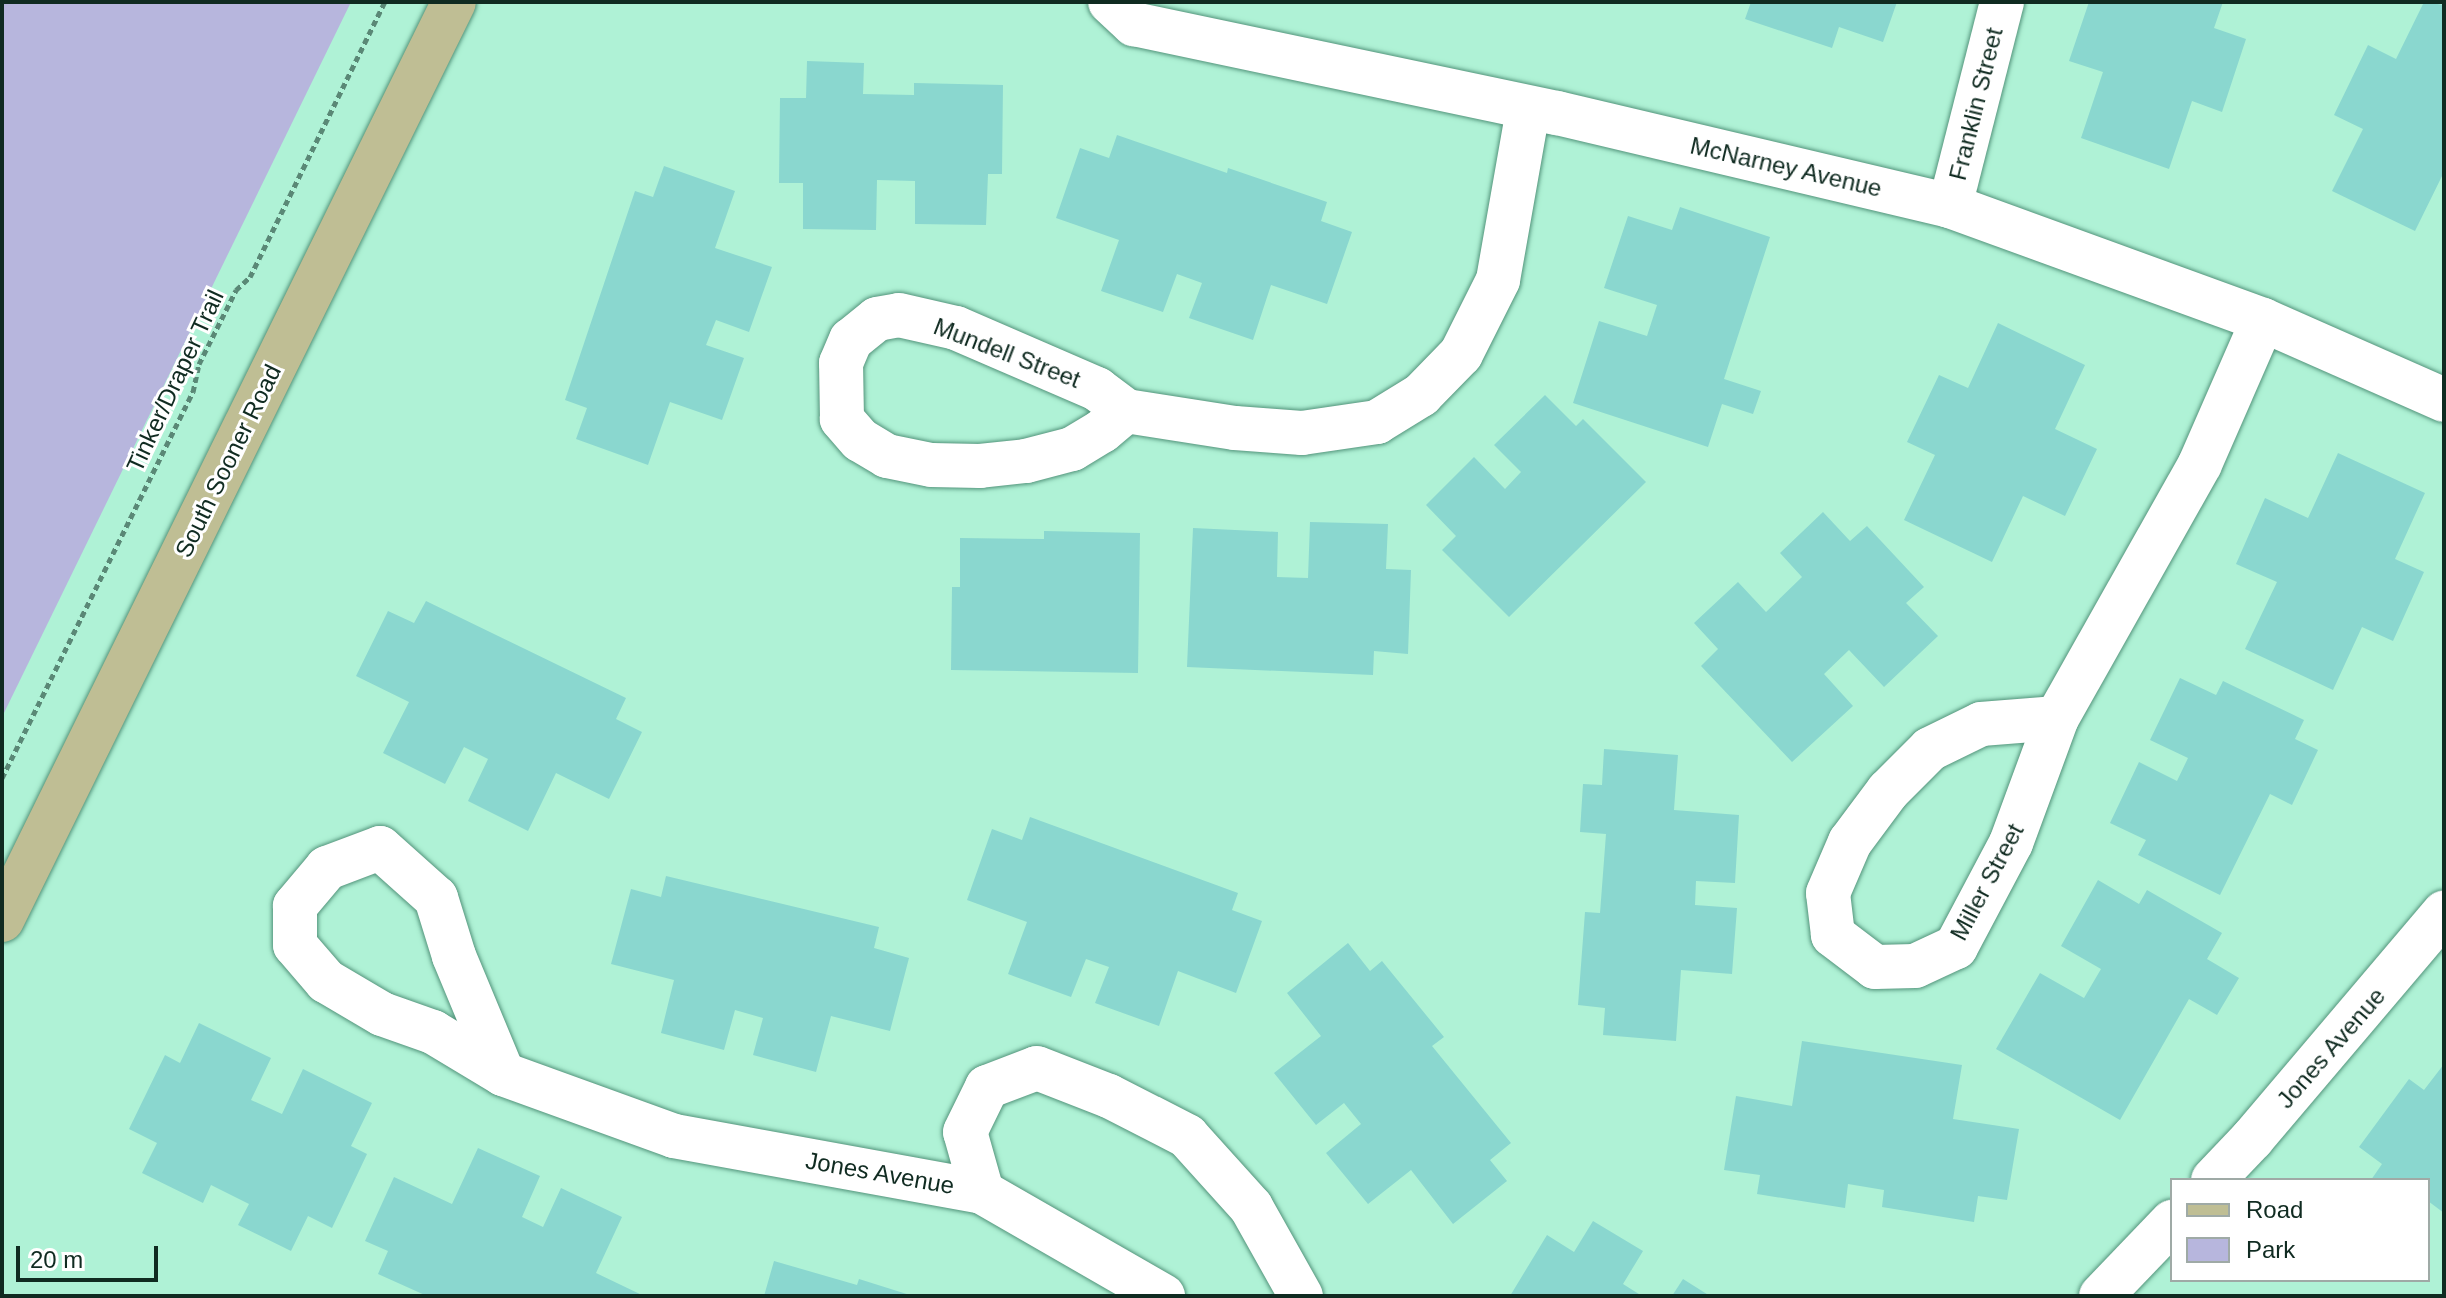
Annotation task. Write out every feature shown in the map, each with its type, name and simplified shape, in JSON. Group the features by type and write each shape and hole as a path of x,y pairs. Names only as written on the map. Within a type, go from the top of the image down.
{"main road":[{"name":"South Sooner Road","path":"2,920 454,2"}],"street":[{"name":"McNarney Avenue","path":"1110,2 1134,24 1528,109 1950,206 2263,320 2444,400"},
{"name":"Franklin Street","path":"1950,206 2002,2"},
{"name":"Mundell Street","path":"1126,411 1102,431 1072,449 1026,461 980,466 931,465 887,456 860,440 842,419 841,363 851,340 877,319 899,315 956,328 1097,389 1126,411 1235,428 1302,433 1377,422 1421,395 1461,354 1498,280 1528,109"},
{"name":"Miller Street","path":"2057,718 1981,724 1930,749 1888,791 1850,842 1828,893 1833,935 1875,967 1915,966 1956,947 2011,843 2057,718 2200,464 2263,320"},
{"name":"Jones Avenue","path":"503,1074 454,956 436,898 380,848 327,868 295,906 295,945 326,981 382,1014 433,1032 503,1074 674,1136 982,1192 965,1132 987,1087 1037,1068 1109,1096 1187,1136 1251,1207 1301,1296"},
{"name":"Jones Avenue","path":"2215,1178 2440,927"},
{"path":"982,1192 1163,1296"},
{"path":"2101,1296 2170,1224"}],"path":[{"name":"Tinker/Draper Trail","path":"2,778 193,392 205,352 236,290 250,277 385,2"}],"green space":[{"path":"2,2 351,2 2,717"}],"building":[{"path":"1751,2 1897,2 1883,42 1839,27 1832,48 1745,19"},
{"path":"2089,2 2223,2 2214,28 2246,39 2222,112 2192,101 2169,169 2081,138 2103,72 2069,61"},
{"path":"2424,2 2444,5 2444,172 2415,231 2332,191 2363,129 2334,115 2368,45 2396,59"},
{"path":"807,61 864,63 863,94 914,95 914,83 1003,85 1002,174 988,174 986,225 915,224 915,181 877,180 876,230 803,229 803,183 779,183 780,98 806,98"},
{"path":"1117,135 1227,173 1228,168 1327,202 1321,221 1352,232 1327,304 1271,285 1253,340 1189,318 1202,283 1177,274 1163,312 1101,291 1119,240 1056,218 1080,148 1109,158"},
{"path":"664,166 735,191 715,248 772,267 749,332 716,320 706,345 744,358 722,420 670,402 648,465 576,439 587,408 565,400 635,191 653,197"},
{"path":"1680,207 1770,237 1724,379 1761,391 1753,414 1722,404 1708,447 1573,403 1599,321 1647,336 1657,305 1604,288 1628,216 1672,230"},
{"path":"1998,323 2085,365 2055,429 2097,449 2065,516 2023,496 1992,562 1904,520 1935,455 1907,442 1939,375 1968,388"},
{"path":"1545,395 1576,426 1583,419 1646,482 1509,617 1442,550 1456,536 1426,505 1474,457 1505,489 1521,472 1494,445"},
{"path":"2338,453 2425,493 2395,559 2424,572 2393,641 2362,627 2333,690 2245,649 2277,582 2236,564 2265,498 2308,518"},
{"path":"1823,512 1850,541 1867,526 1924,587 1906,603 1938,636 1884,687 1849,650 1824,674 1853,706 1792,762 1701,666 1718,649 1694,623 1738,582 1766,612 1802,577 1780,553"},
{"path":"1310,522 1388,524 1386,569 1411,570 1408,654 1374,651 1373,675 1187,667 1193,528 1278,532 1277,577 1308,578"},
{"path":"1044,531 1140,533 1138,673 951,670 952,587 960,587 960,538 1044,539"},
{"path":"426,601 626,698 616,719 642,732 609,799 556,773 528,831 468,801 488,759 464,747 445,784 383,753 409,702 356,676 388,611 414,623"},
{"path":"2180,678 2216,695 2223,681 2304,720 2295,739 2318,750 2292,805 2270,794 2220,895 2138,855 2146,840 2110,823 2139,762 2177,781 2188,758 2150,740"},
{"path":"1604,749 1678,755 1674,810 1739,815 1735,883 1696,881 1695,905 1737,908 1732,974 1681,970 1676,1041 1603,1035 1605,1008 1578,1005 1585,912 1600,913 1606,834 1580,832 1583,784 1602,785"},
{"path":"1030,817 1238,893 1232,910 1262,921 1236,993 1178,971 1159,1026 1095,1003 1109,967 1086,959 1071,997 1008,974 1027,922 967,900 992,829 1022,840"},
{"path":"666,876 879,927 874,948 909,958 890,1031 831,1016 816,1072 753,1055 763,1018 735,1010 724,1050 661,1033 674,980 611,964 631,889 661,897"},
{"path":"2098,880 2139,904 2147,890 2222,933 2207,959 2239,978 2217,1015 2189,999 2120,1120 1996,1049 2040,973 2084,998 2101,969 2061,946"},
{"path":"1348,943 1370,971 1382,961 1444,1037 1432,1046 1511,1143 1490,1160 1507,1181 1453,1224 1411,1170 1368,1204 1326,1153 1361,1124 1344,1103 1316,1125 1274,1073 1321,1036 1287,993"},
{"path":"199,1023 271,1058 251,1100 282,1114 303,1069 372,1103 351,1146 367,1154 332,1228 308,1216 291,1251 238,1225 249,1204 211,1185 203,1203 142,1173 157,1143 129,1129 165,1055 180,1063"},
{"path":"1802,1041 1962,1065 1953,1119 2019,1129 2007,1200 1978,1196 1974,1222 1882,1207 1884,1190 1848,1184 1845,1208 1757,1194 1760,1175 1724,1170 1736,1096 1792,1106"},
{"path":"2444,1064 2444,1213 2430,1202 2430,1178 2372,1178 2382,1164 2359,1147 2409,1079 2424,1090"},
{"path":"478,1148 540,1176 522,1217 543,1227 561,1188 622,1217 596,1273 644,1296 427,1296 378,1274 388,1251 365,1241 394,1177 452,1204"},
{"path":"1593,1221 1643,1251 1623,1284 1642,1296 1510,1296 1547,1235 1574,1252"},
{"path":"774,1261 857,1285 859,1279 913,1296 764,1296"},
{"path":"1683,1279 1710,1296 1672,1296"}]}
